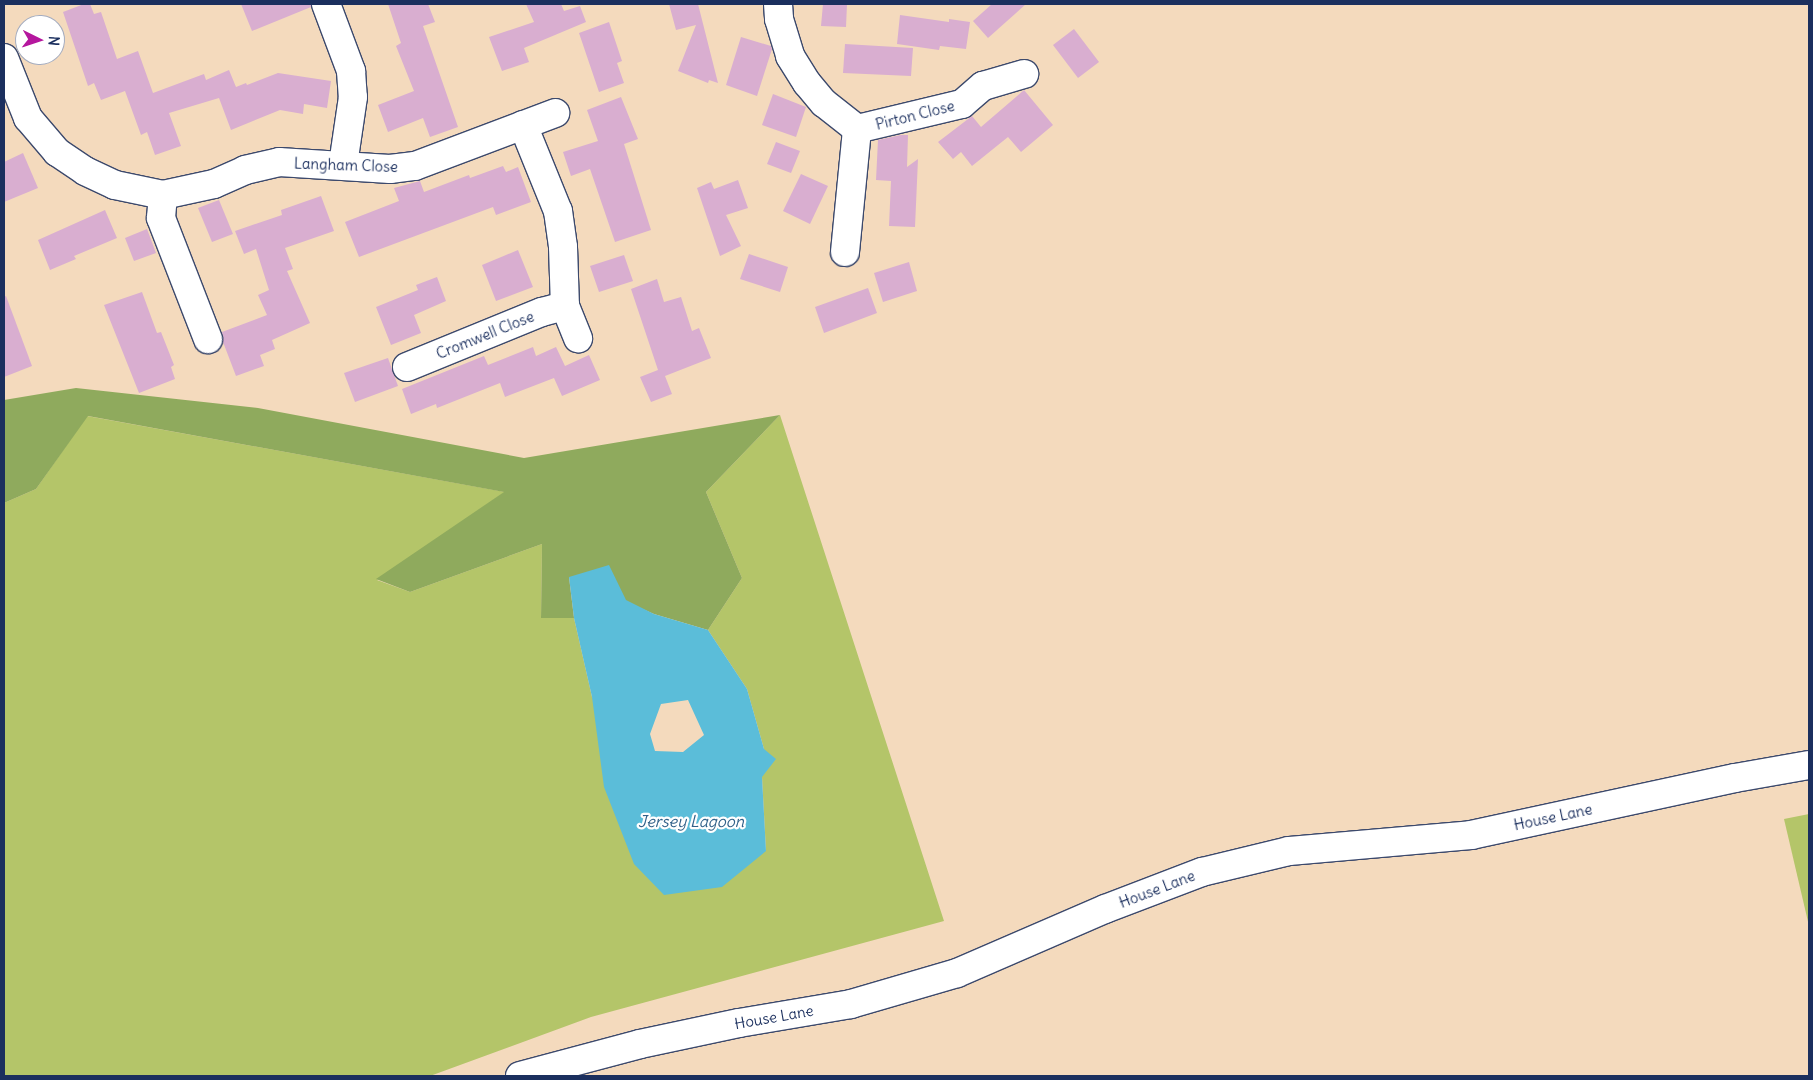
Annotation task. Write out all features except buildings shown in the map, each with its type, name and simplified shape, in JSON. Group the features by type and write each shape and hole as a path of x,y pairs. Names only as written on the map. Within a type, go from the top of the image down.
{"street":[{"path":"326,4 351,71 353,97 343,165"},
{"name":"Pirton Close","path":"778,4 779,19 790,56 807,83 824,103 857,129"},
{"name":"Langham Close","path":"5,63 28,118 57,152 84,171 115,185 163,195 214,184 245,170 279,162 390,169 415,166 555,113"},
{"name":"Pirton Close","path":"857,129 962,104 983,86 1024,74"},
{"path":"523,125 558,211 563,247 565,306 578,338"},
{"name":"Pirton Close","path":"845,252 857,129"},
{"path":"163,195 161,218 208,339"},
{"name":"Cromwell Close","path":"407,367 542,312 565,306"},
{"name":"House Lane","path":"520,1076 640,1044 739,1023 851,1004 957,973 1105,909 1202,872 1289,851 1471,834 1735,778 1809,765"}],"green space":[{"path":"76,388 258,408 524,458 780,415 706,492 742,578 708,630 654,614 569,577 574,618 541,618 542,544 410,592 376,579 504,492 88,416 36,489 4,503 4,400"},
{"path":"780,415 944,921 591,1017 430,1076 4,1076 4,503 36,489 87,416 505,492 377,580 410,592 542,544 541,618 574,618 592,697 766,851 762,777 764,749 747,689 708,630 742,578 706,492"},
{"path":"1809,814 1809,926 1784,819"}],"water":[{"name":"Jersey Lagoon","path":"609,565 626,600 654,614 708,630 747,689 764,749 776,759 762,777 766,851 722,887 664,895 634,864 604,787 592,697 574,618 569,577","holes":["688,700 704,735 683,752 655,751 650,734 661,704"]}]}
